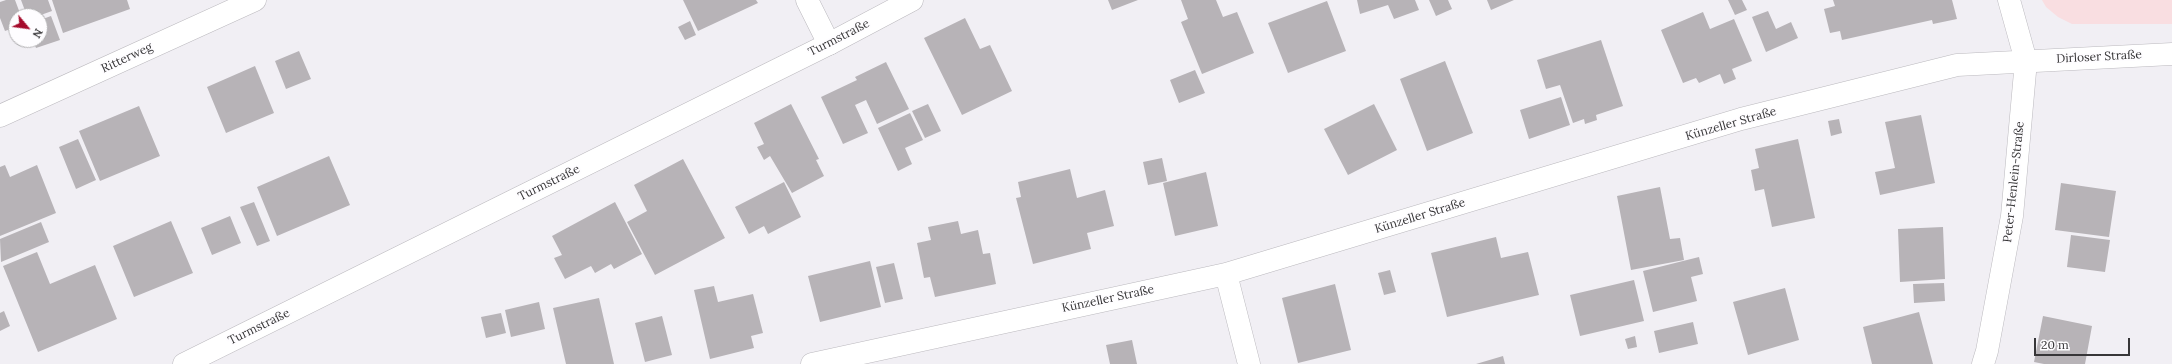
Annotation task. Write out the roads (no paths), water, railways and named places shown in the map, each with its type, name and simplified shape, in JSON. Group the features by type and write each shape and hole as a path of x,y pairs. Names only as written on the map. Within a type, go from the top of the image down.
{"street":[{"name":"Ritterweg","path":"0,116 255,0"},
{"path":"807,0 829,44"},
{"name":"Turmstraße","path":"184,364 829,44 912,0"},
{"name":"Peter-Henlein-Straße","path":"1983,364 1987,351 2012,216 2026,61 2009,0"},
{"name":"Dirloser Straße","path":"2026,61 2172,54"},
{"name":"Künzeller Straße","path":"812,364 1226,274 1742,120 1957,64 2026,61"},
{"path":"1226,274 1249,364"}]}
